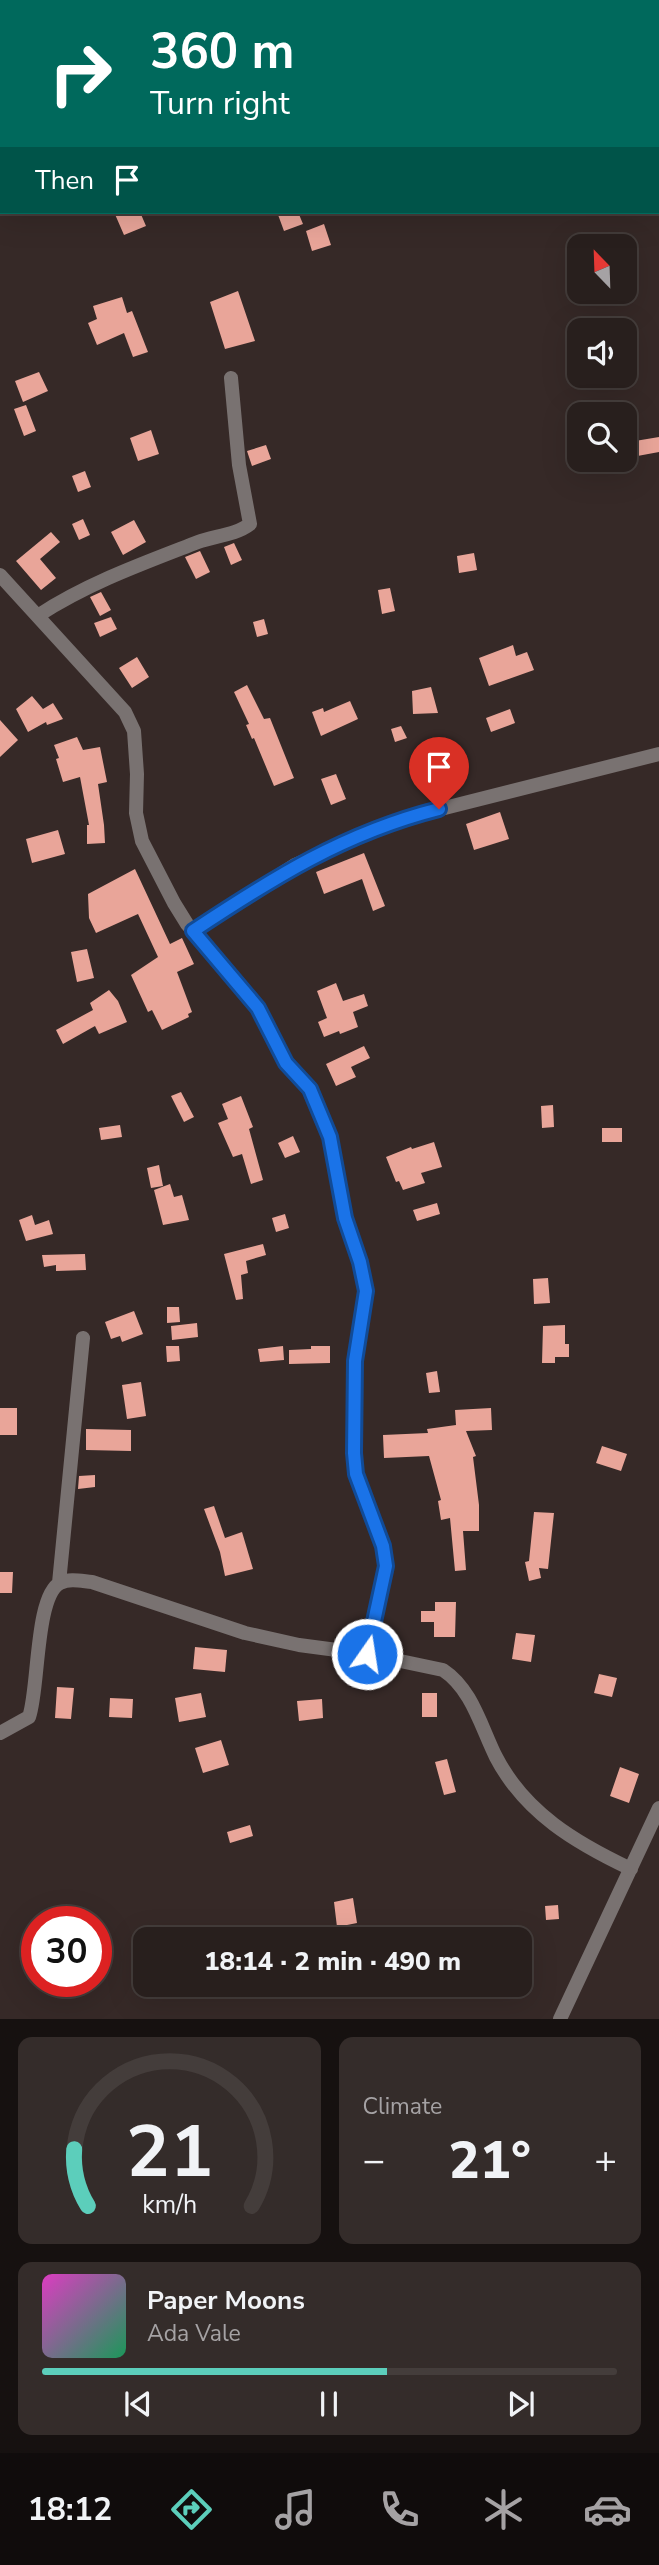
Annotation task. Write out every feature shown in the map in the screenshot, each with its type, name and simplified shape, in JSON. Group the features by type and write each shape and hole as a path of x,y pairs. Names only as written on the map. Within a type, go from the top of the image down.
{"street":[{"path":"39,615 82,590 200,541 239,530 250,524 239,466 231,377"},
{"path":"0,575 39,615 64,648 120,706 131,723 137,774 136,813 139,832 174,903 193,931 258,1008 286,1063 310,1089 330,1137 345,1218 360,1262 366,1291 355,1361 356,1474 383,1546 386,1566 367,1654"},
{"path":"193,931 295,865 401,819 659,754"},
{"path":"60,1583 83,1338"},
{"path":"0,1733 29,1717 35,1693 46,1604 53,1589 60,1583 74,1580 92,1582 245,1633 443,1670 471,1702 497,1759 527,1801 570,1838 631,1869"},
{"path":"560,2019 659,1808"}],"building":[{"path":"115,214 141,214 146,226 124,235"},
{"path":"278,214 299,214 303,224 284,231"},
{"path":"324,224 331,245 312,251 306,231"},
{"path":"238,291 255,341 225,349 210,302"},
{"path":"122,297 127,313 132,311 148,352 133,357 124,333 97,345 88,323 97,319 93,306"},
{"path":"39,372 48,391 23,402 15,381"},
{"path":"26,405 36,431 24,436 14,409"},
{"path":"151,430 159,454 138,461 130,438"},
{"path":"659,437 659,452 637,456 637,441"},
{"path":"266,445 271,459 252,466 247,451"},
{"path":"85,471 91,487 78,492 72,476"},
{"path":"83,519 90,535 79,540 72,524"},
{"path":"134,520 146,542 123,555 111,532"},
{"path":"51,532 60,542 40,559 56,578 41,590 16,561"},
{"path":"234,543 242,560 231,565 224,547"},
{"path":"200,551 210,572 196,579 185,557"},
{"path":"474,553 477,570 459,573 457,556"},
{"path":"390,588 395,611 382,614 378,590"},
{"path":"101,592 111,610 100,616 90,597"},
{"path":"111,617 117,629 100,637 94,623"},
{"path":"264,619 268,634 257,637 253,622"},
{"path":"513,645 516,656 527,652 534,670 489,686 479,658"},
{"path":"137,657 149,677 132,688 119,668"},
{"path":"247,685 264,719 270,718 294,778 274,786 234,692"},
{"path":"431,687 438,713 413,714 412,691"},
{"path":"32,696 43,709 53,703 63,719 47,725 46,722 28,732 16,709"},
{"path":"350,701 358,719 321,736 312,712 323,708 324,712"},
{"path":"510,709 515,723 491,732 486,718"},
{"path":"0,720 18,740 0,757"},
{"path":"401,726 407,738 395,742 391,729"},
{"path":"77,737 83,750 100,747 107,782 98,784 105,843 87,844 89,825 80,777 63,782 56,759 59,758 54,745"},
{"path":"336,774 346,799 331,805 321,779"},
{"path":"500,812 509,839 474,850 466,824"},
{"path":"58,830 65,854 32,863 26,839"},
{"path":"364,853 385,906 373,911 362,879 324,894 316,872"},
{"path":"135,869 170,944 182,938 194,964 177,972 192,1012 188,1014 189,1017 162,1030 152,1010 148,1012 131,975 158,957 138,914 96,933 89,918 88,894"},
{"path":"87,949 94,978 77,982 71,952"},
{"path":"336,983 343,1001 364,994 368,1006 353,1012 358,1027 324,1037 318,1022 327,1018 317,991"},
{"path":"109,990 118,1001 127,1022 99,1034 95,1026 63,1044 56,1030 93,1010 90,1003"},
{"path":"364,1046 370,1058 351,1067 356,1077 336,1086 326,1064"},
{"path":"181,1092 194,1117 184,1122 171,1096"},
{"path":"241,1096 253,1127 249,1129 263,1180 251,1184 242,1154 233,1157 218,1123 228,1119 222,1104"},
{"path":"553,1105 554,1127 542,1128 541,1106"},
{"path":"120,1125 122,1137 101,1140 99,1128"},
{"path":"602,1128 622,1128 622,1142 602,1142"},
{"path":"293,1136 300,1152 285,1158 278,1143"},
{"path":"434,1142 442,1167 421,1173 425,1183 403,1190 399,1181 396,1182 386,1157"},
{"path":"159,1165 163,1186 151,1188 147,1168"},
{"path":"170,1184 174,1197 182,1195 189,1220 163,1225 154,1190"},
{"path":"437,1203 440,1214 417,1221 413,1210"},
{"path":"285,1214 289,1228 276,1232 272,1218"},
{"path":"32,1215 35,1225 49,1220 53,1234 26,1241 19,1220"},
{"path":"263,1244 266,1255 246,1261 248,1273 241,1275 243,1299 236,1300 224,1254"},
{"path":"85,1254 86,1270 56,1271 56,1265 44,1267 42,1255"},
{"path":"548,1278 550,1303 534,1304 533,1279"},
{"path":"167,1307 179,1307 180,1322 167,1323"},
{"path":"134,1311 143,1334 122,1342 120,1336 111,1339 105,1322"},
{"path":"197,1323 198,1337 172,1340 171,1326"},
{"path":"565,1325 565,1344 569,1344 569,1357 555,1357 555,1363 542,1363 543,1326"},
{"path":"166,1346 179,1346 180,1361 167,1362"},
{"path":"283,1346 284,1360 260,1362 258,1349"},
{"path":"311,1346 330,1346 330,1363 289,1364 289,1350 311,1349"},
{"path":"437,1371 440,1392 429,1393 426,1373"},
{"path":"141,1382 146,1416 127,1419 122,1385"},
{"path":"0,1408 17,1408 17,1435 0,1435"},
{"path":"491,1408 492,1430 466,1431 476,1456 473,1457 479,1505 479,1531 463,1531 466,1570 455,1571 450,1518 441,1520 438,1501 441,1500 429,1456 384,1458 383,1435 428,1433 427,1429 456,1425 455,1410"},
{"path":"86,1429 131,1430 131,1451 86,1450"},
{"path":"602,1446 627,1454 621,1471 596,1463"},
{"path":"95,1475 95,1487 78,1489 79,1476"},
{"path":"214,1506 225,1538 242,1532 253,1569 225,1576 220,1552 204,1509"},
{"path":"534,1512 554,1513 548,1569 539,1568 541,1578 529,1581 525,1562 529,1561"},
{"path":"0,1572 13,1572 12,1593 0,1593"},
{"path":"435,1602 456,1602 455,1637 434,1637 434,1622 421,1622 421,1611 435,1611"},
{"path":"516,1633 535,1635 531,1662 512,1659"},
{"path":"195,1647 227,1650 225,1672 193,1669"},
{"path":"599,1674 617,1678 612,1697 594,1693"},
{"path":"57,1687 74,1688 71,1719 55,1718"},
{"path":"201,1693 206,1717 179,1722 175,1698"},
{"path":"422,1693 437,1693 437,1717 422,1717"},
{"path":"110,1698 133,1699 132,1718 109,1717"},
{"path":"322,1699 323,1718 299,1721 297,1701"},
{"path":"221,1740 229,1765 203,1773 195,1748"},
{"path":"447,1759 456,1792 444,1795 435,1762"},
{"path":"620,1767 639,1774 629,1803 610,1796"},
{"path":"250,1825 253,1836 230,1843 227,1832"},
{"path":"353,1898 357,1923 337,1927 334,1902"},
{"path":"558,1905 559,1919 546,1920 545,1906"}],"route":[{"path":"367,1654 386,1566 383,1546 356,1474 354,1453 355,1361 364,1310 364,1276 345,1218 330,1137 310,1089 286,1063 258,1008 193,931 275,877 319,853 401,819 439,809"}]}
